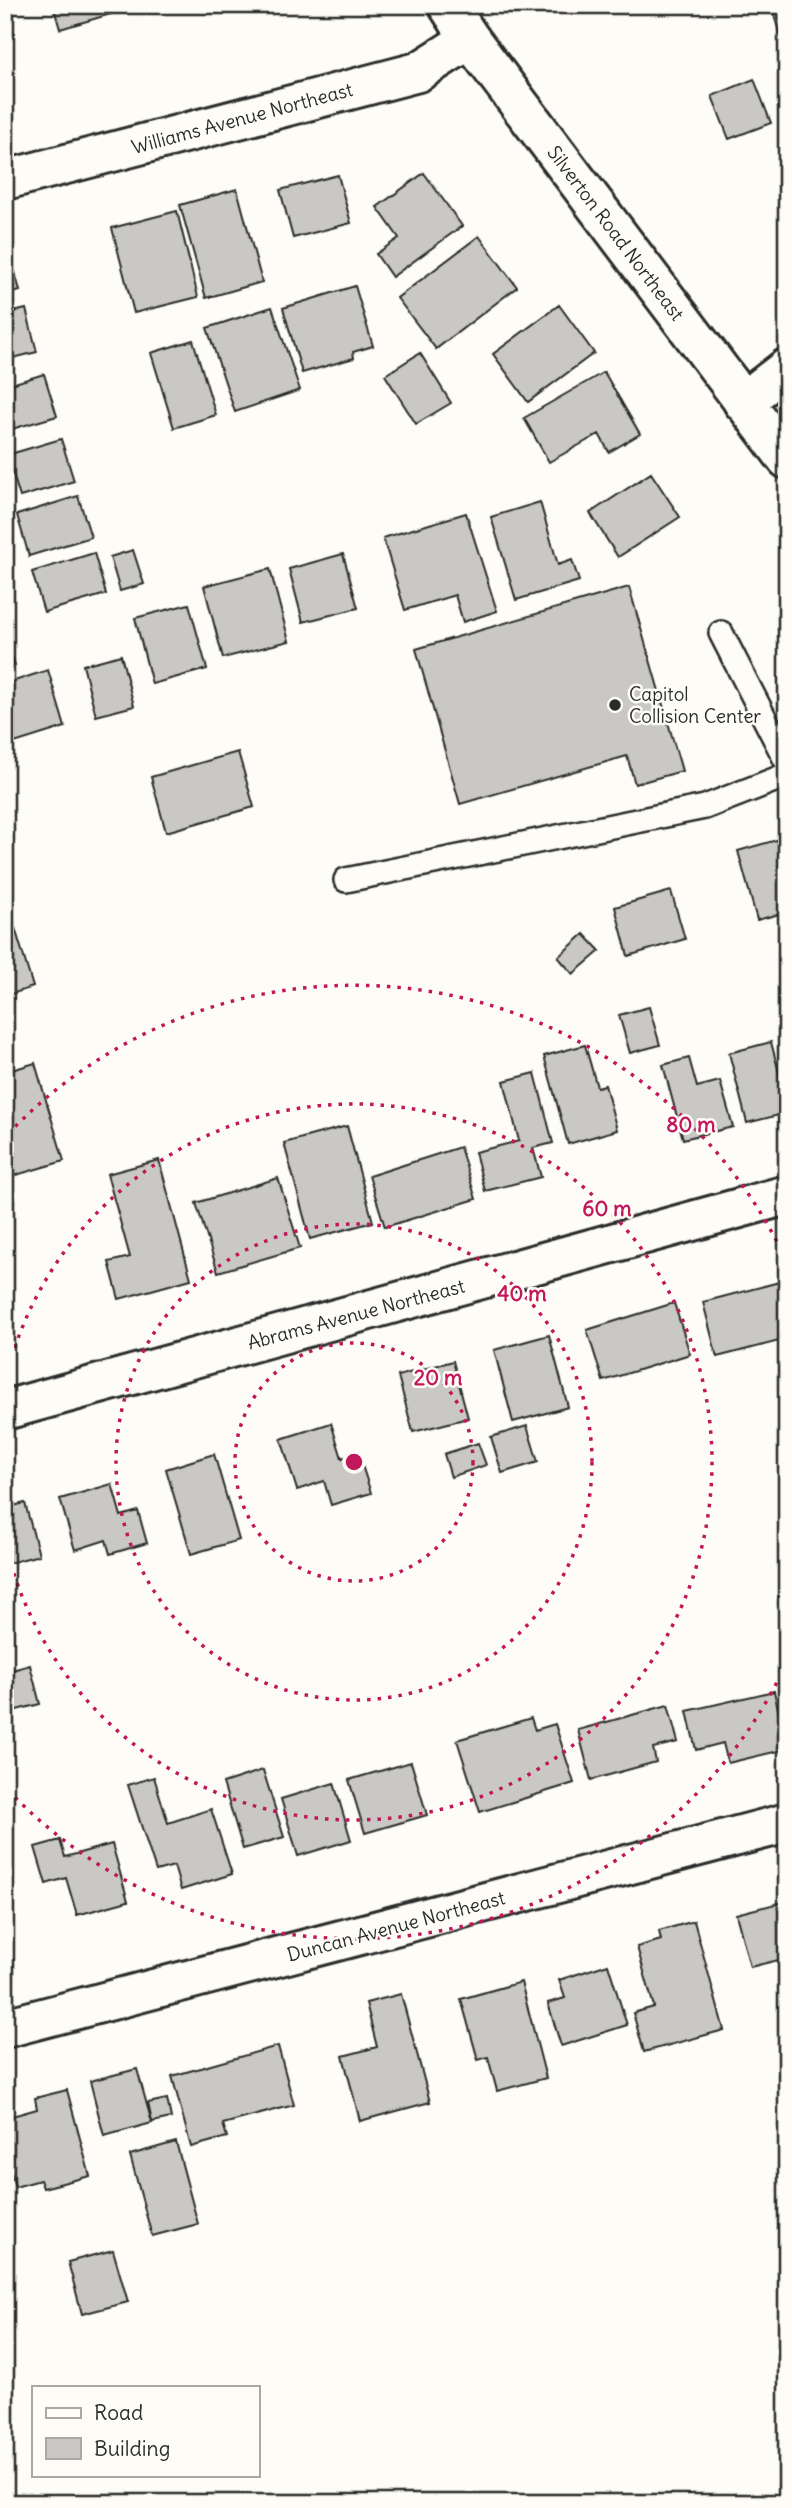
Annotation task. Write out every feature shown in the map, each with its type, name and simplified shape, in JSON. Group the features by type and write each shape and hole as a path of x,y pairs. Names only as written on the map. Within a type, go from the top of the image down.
{"street":[{"name":"Silverton Road Northeast","path":"448,5 470,39 787,459"},
{"name":"Williams Avenue Northeast","path":"5,180 418,72 470,39"},
{"path":"743,402 787,369"},
{"name":"Abrams Avenue Northeast","path":"5,1410 787,1195"},
{"name":"Duncan Avenue Northeast","path":"5,2028 787,1823"}],"lane":[{"path":"722,633 787,762"},
{"path":"346,880 705,807 787,775"}],"building":[{"path":"53,5 131,5 131,8 60,29"},
{"path":"771,5 787,5 787,52 785,52"},
{"path":"754,79 771,123 729,139 712,96"},
{"path":"424,173 462,226 392,277 376,254 399,238 377,207"},
{"path":"338,175 351,223 293,238 280,190"},
{"path":"237,189 262,282 206,298 180,205"},
{"path":"177,211 198,297 134,313 112,228"},
{"path":"479,236 517,287 436,349 397,298"},
{"path":"10,253 20,291 5,295 5,255"},
{"path":"355,286 373,346 353,352 354,358 302,373 283,308"},
{"path":"559,305 594,353 528,402 493,354"},
{"path":"272,307 300,390 235,412 207,328"},
{"path":"26,309 37,352 5,360 5,314"},
{"path":"193,340 216,415 174,428 151,353"},
{"path":"420,353 451,403 416,424 385,375"},
{"path":"604,372 640,434 609,452 599,434 549,462 524,418"},
{"path":"44,374 57,416 5,431 5,386"},
{"path":"61,439 74,481 20,497 7,455"},
{"path":"651,473 680,517 618,557 590,513"},
{"path":"78,496 91,537 29,556 17,515"},
{"path":"540,502 558,565 572,560 579,581 516,600 491,517"},
{"path":"466,513 497,611 463,622 455,595 405,610 383,538"},
{"path":"133,550 144,584 120,591 110,557"},
{"path":"94,553 106,594 44,612 32,572"},
{"path":"343,554 358,608 303,622 289,569"},
{"path":"270,569 289,641 223,658 204,586"},
{"path":"629,587 682,771 635,784 627,756 460,804 416,649"},
{"path":"189,604 207,669 152,684 135,618"},
{"path":"5,636 15,665 5,668"},
{"path":"121,655 134,706 96,716 83,665"},
{"path":"48,670 65,727 5,746 5,684"},
{"path":"238,752 254,807 166,832 151,777"},
{"path":"787,837 787,912 757,920 738,851"},
{"path":"671,891 685,939 628,956 615,907"},
{"path":"15,928 33,987 5,996 5,931"},
{"path":"584,934 600,951 573,974 558,957"},
{"path":"649,1007 660,1045 630,1053 619,1015"},
{"path":"771,1042 787,1103 787,1113 747,1123 729,1053"},
{"path":"585,1045 597,1087 605,1085 617,1130 568,1144 544,1056"},
{"path":"689,1058 697,1087 720,1081 733,1127 683,1139 663,1065"},
{"path":"35,1063 64,1161 6,1178 5,1072"},
{"path":"535,1073 553,1143 533,1148 541,1177 485,1191 475,1152 519,1141 504,1081"},
{"path":"347,1126 373,1222 310,1239 284,1143"},
{"path":"460,1147 476,1199 385,1227 369,1176"},
{"path":"159,1160 191,1279 119,1299 109,1262 130,1257 107,1174"},
{"path":"278,1178 300,1248 218,1272 196,1203"},
{"path":"787,1280 787,1339 717,1357 703,1302"},
{"path":"674,1303 690,1354 603,1381 587,1330"},
{"path":"549,1335 568,1407 513,1422 494,1350"},
{"path":"453,1361 468,1418 413,1432 398,1376"},
{"path":"331,1423 342,1458 358,1453 371,1493 331,1505 324,1481 297,1490 281,1439"},
{"path":"527,1426 538,1462 502,1473 491,1437"},
{"path":"478,1443 486,1465 451,1477 444,1454"},
{"path":"214,1454 239,1540 191,1554 166,1469"},
{"path":"112,1484 121,1516 138,1511 147,1543 110,1554 106,1540 75,1550 60,1499"},
{"path":"25,1503 39,1555 5,1564 5,1508"},
{"path":"30,1665 40,1704 5,1713 5,1672"},
{"path":"774,1691 787,1749 728,1763 723,1743 696,1750 687,1711"},
{"path":"668,1705 678,1742 653,1748 656,1762 591,1780 578,1730"},
{"path":"531,1718 535,1730 555,1724 574,1783 480,1812 457,1740"},
{"path":"411,1762 427,1815 365,1833 349,1780"},
{"path":"263,1770 284,1837 243,1849 223,1783"},
{"path":"154,1777 168,1823 211,1809 232,1874 181,1890 174,1866 156,1871 128,1785"},
{"path":"334,1783 351,1840 298,1856 281,1799"},
{"path":"60,1840 65,1857 112,1844 128,1901 77,1915 66,1878 46,1884 35,1847"},
{"path":"787,1901 787,1958 750,1967 736,1914"},
{"path":"5,1921 11,1942 5,1943"},
{"path":"694,1921 724,2030 644,2052 633,2013 654,2007 637,1947 661,1940 659,1931"},
{"path":"608,1964 627,2025 561,2046 548,2003 565,1998 559,1980"},
{"path":"521,1982 546,2078 497,2091 488,2057 478,2060 461,1999"},
{"path":"401,1994 430,2102 360,2121 343,2056 377,2047 366,2003"},
{"path":"278,2046 294,2105 223,2124 227,2137 191,2147 172,2076"},
{"path":"137,2069 152,2123 104,2136 90,2081"},
{"path":"67,2090 90,2176 43,2188 40,2180 15,2187 5,2151 5,2118 37,2109 35,2098"},
{"path":"167,2099 171,2118 152,2122 148,2103"},
{"path":"176,2142 198,2224 152,2236 130,2155"},
{"path":"113,2250 128,2302 82,2314 68,2262"}],"place":[{"name":"Capitol Collision Center","path":"615,705"}]}
